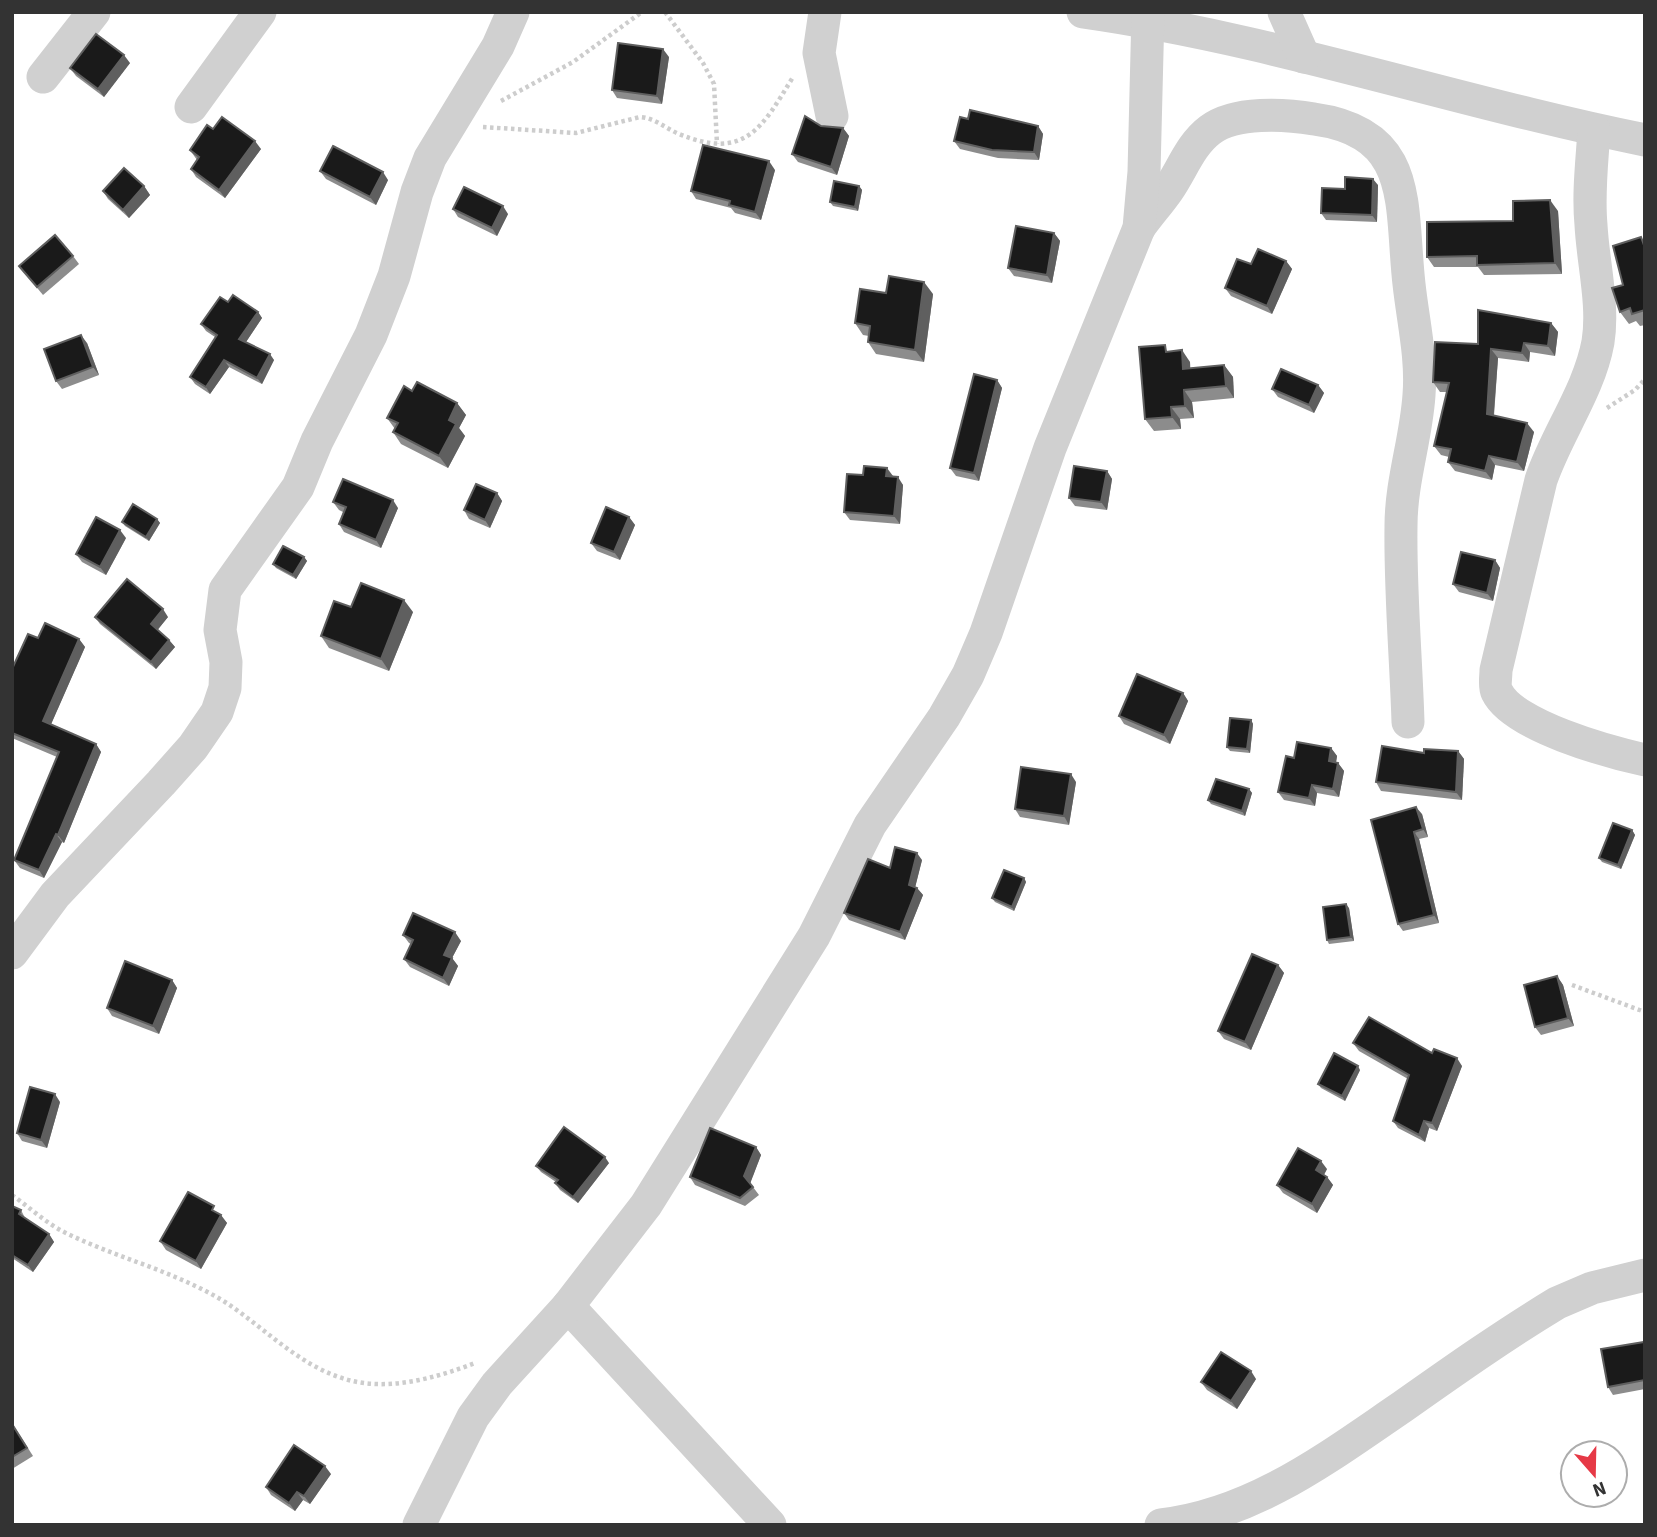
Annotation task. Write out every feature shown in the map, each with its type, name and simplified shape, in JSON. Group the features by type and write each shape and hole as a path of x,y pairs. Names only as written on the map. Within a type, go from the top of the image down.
{"street":[{"path":"43,77 94,12"},
{"path":"191,107 260,12"},
{"path":"12,953 55,895 193,747 217,712 225,688 226,662 220,630 225,590 298,488 317,441 371,335 394,276 417,192 430,159 498,46 513,12"},
{"path":"825,12 819,53 832,117"},
{"path":"1083,12 1147,17 1594,130 1645,140"},
{"path":"1284,12 1304,57"},
{"path":"1139,228 1144,172 1147,17"},
{"path":"419,1525 473,1418 497,1384 568,1306 646,1205 814,936 870,825 944,718 968,675 986,633 1050,448 1139,228 1167,192 1190,151 1210,129 1225,122 1290,117 1334,121 1359,130 1387,155 1399,180 1419,366 1419,396 1404,481 1401,526 1408,722"},
{"path":"1594,130 1589,192 1599,311 1598,340 1591,369 1551,450 1541,480 1496,670 1495,690 1506,704 1560,734 1603,750 1645,760"},
{"path":"1161,1525 1200,1520 1253,1500 1304,1472 1557,1303 1591,1288 1645,1275"},
{"path":"568,1306 770,1525"}],"path":[{"path":"492,106 573,62 642,12"},
{"path":"665,12 703,63 714,84 717,144"},
{"path":"480,127 576,133 640,117 650,118 698,141 732,144 756,133 799,68"},
{"path":"1572,985 1645,1012"},
{"path":"12,1195 63,1231 158,1270 225,1303 291,1352 345,1379 368,1384 428,1378 486,1358"}],"building":[{"path":"96,34 124,55 98,89 70,68"},
{"path":"618,43 663,49 657,96 612,90"},
{"path":"970,110 1038,126 1034,152 992,150 954,141 960,117 968,119"},
{"path":"805,116 821,126 843,128 831,167 792,154"},
{"path":"222,117 255,141 219,190 191,169 199,157 190,150 207,125 213,129"},
{"path":"703,145 769,161 755,212 729,205 730,201 691,191"},
{"path":"333,146 383,172 370,197 320,171"},
{"path":"124,168 144,186 123,210 103,191"},
{"path":"1345,177 1373,179 1372,215 1321,213 1322,188 1345,189"},
{"path":"834,181 859,186 855,207 830,202"},
{"path":"464,187 503,206 492,228 453,209"},
{"path":"1550,200 1555,263 1477,265 1477,256 1427,257 1427,222 1513,221 1513,201"},
{"path":"1016,226 1054,233 1047,275 1008,268"},
{"path":"55,235 73,256 37,287 19,266"},
{"path":"1641,237 1645,248 1645,310 1632,314 1630,308 1620,312 1612,288 1623,285 1613,246"},
{"path":"1258,249 1286,261 1267,306 1225,288 1237,259 1251,264"},
{"path":"889,276 924,282 915,350 868,342 870,326 855,323 860,289 886,293"},
{"path":"233,295 258,312 239,339 270,354 257,378 224,360 206,387 190,377 217,335 201,324 220,297 228,302"},
{"path":"1478,310 1551,323 1548,346 1524,343 1522,353 1491,349 1487,414 1527,423 1517,462 1489,456 1485,471 1448,462 1451,449 1434,446 1449,383 1433,382 1435,342 1478,344"},
{"path":"81,335 93,367 56,381 44,349"},
{"path":"1165,345 1166,352 1182,350 1183,369 1224,365 1226,386 1184,390 1185,406 1171,407 1172,417 1145,419 1139,347"},
{"path":"1281,369 1318,385 1309,405 1272,389"},
{"path":"974,374 997,380 974,473 950,468"},
{"path":"417,382 457,403 449,420 456,424 439,456 393,432 398,423 387,418 404,386 412,391"},
{"path":"864,466 887,468 886,476 898,477 894,516 844,512 847,474 863,475"},
{"path":"1074,466 1107,471 1101,502 1069,498"},
{"path":"343,479 393,500 376,540 339,524 346,507 333,502"},
{"path":"476,484 497,493 485,520 464,510"},
{"path":"133,504 157,519 146,537 122,522"},
{"path":"606,507 629,517 614,552 591,543"},
{"path":"96,517 120,530 100,567 76,554"},
{"path":"283,546 304,557 293,575 273,564"},
{"path":"1461,552 1495,560 1487,593 1453,584"},
{"path":"127,579 163,609 151,624 169,640 151,662 95,617"},
{"path":"361,583 404,600 381,659 321,636 334,601 351,607"},
{"path":"45,623 79,639 43,721 96,744 58,835 56,834 39,870 14,860 59,752 12,733 12,669 28,634 38,638"},
{"path":"1137,674 1183,693 1164,735 1119,716"},
{"path":"1230,718 1251,720 1247,749 1227,747"},
{"path":"1297,742 1331,748 1329,761 1338,763 1333,789 1312,785 1309,798 1278,792 1286,756 1294,758"},
{"path":"1382,746 1424,753 1424,749 1458,751 1456,792 1376,782"},
{"path":"1021,767 1071,774 1064,816 1015,809"},
{"path":"1216,779 1249,789 1242,811 1208,800"},
{"path":"1416,807 1423,829 1414,832 1434,915 1398,924 1371,820"},
{"path":"1613,823 1632,830 1618,865 1599,858"},
{"path":"895,847 917,853 909,885 917,888 900,932 844,913 868,859 890,868"},
{"path":"1004,870 1024,878 1012,907 992,898"},
{"path":"1346,904 1351,937 1327,940 1323,907"},
{"path":"413,913 455,932 444,955 452,958 443,978 404,959 413,940 403,935"},
{"path":"1252,954 1278,965 1245,1042 1218,1031"},
{"path":"125,961 172,980 153,1026 107,1008"},
{"path":"1557,976 1568,1018 1535,1027 1524,985"},
{"path":"1369,1017 1432,1053 1434,1049 1457,1058 1432,1123 1424,1121 1419,1135 1393,1121 1409,1075 1353,1043"},
{"path":"1334,1053 1358,1066 1342,1096 1318,1084"},
{"path":"30,1087 55,1094 41,1140 17,1133"},
{"path":"564,1127 605,1157 573,1197 555,1183 558,1180 536,1166"},
{"path":"710,1128 756,1147 744,1176 753,1187 740,1198 690,1177"},
{"path":"1298,1148 1321,1161 1316,1170 1327,1177 1312,1204 1277,1185"},
{"path":"188,1192 214,1206 212,1210 221,1215 196,1261 160,1241"},
{"path":"12,1206 21,1210 19,1214 49,1234 28,1265 12,1255"},
{"path":"1644,1342 1645,1380 1608,1387 1601,1349"},
{"path":"1221,1352 1251,1371 1231,1401 1201,1382"},
{"path":"12,1424 27,1448 12,1457"},
{"path":"294,1445 325,1466 304,1496 297,1492 289,1503 266,1487"}]}
